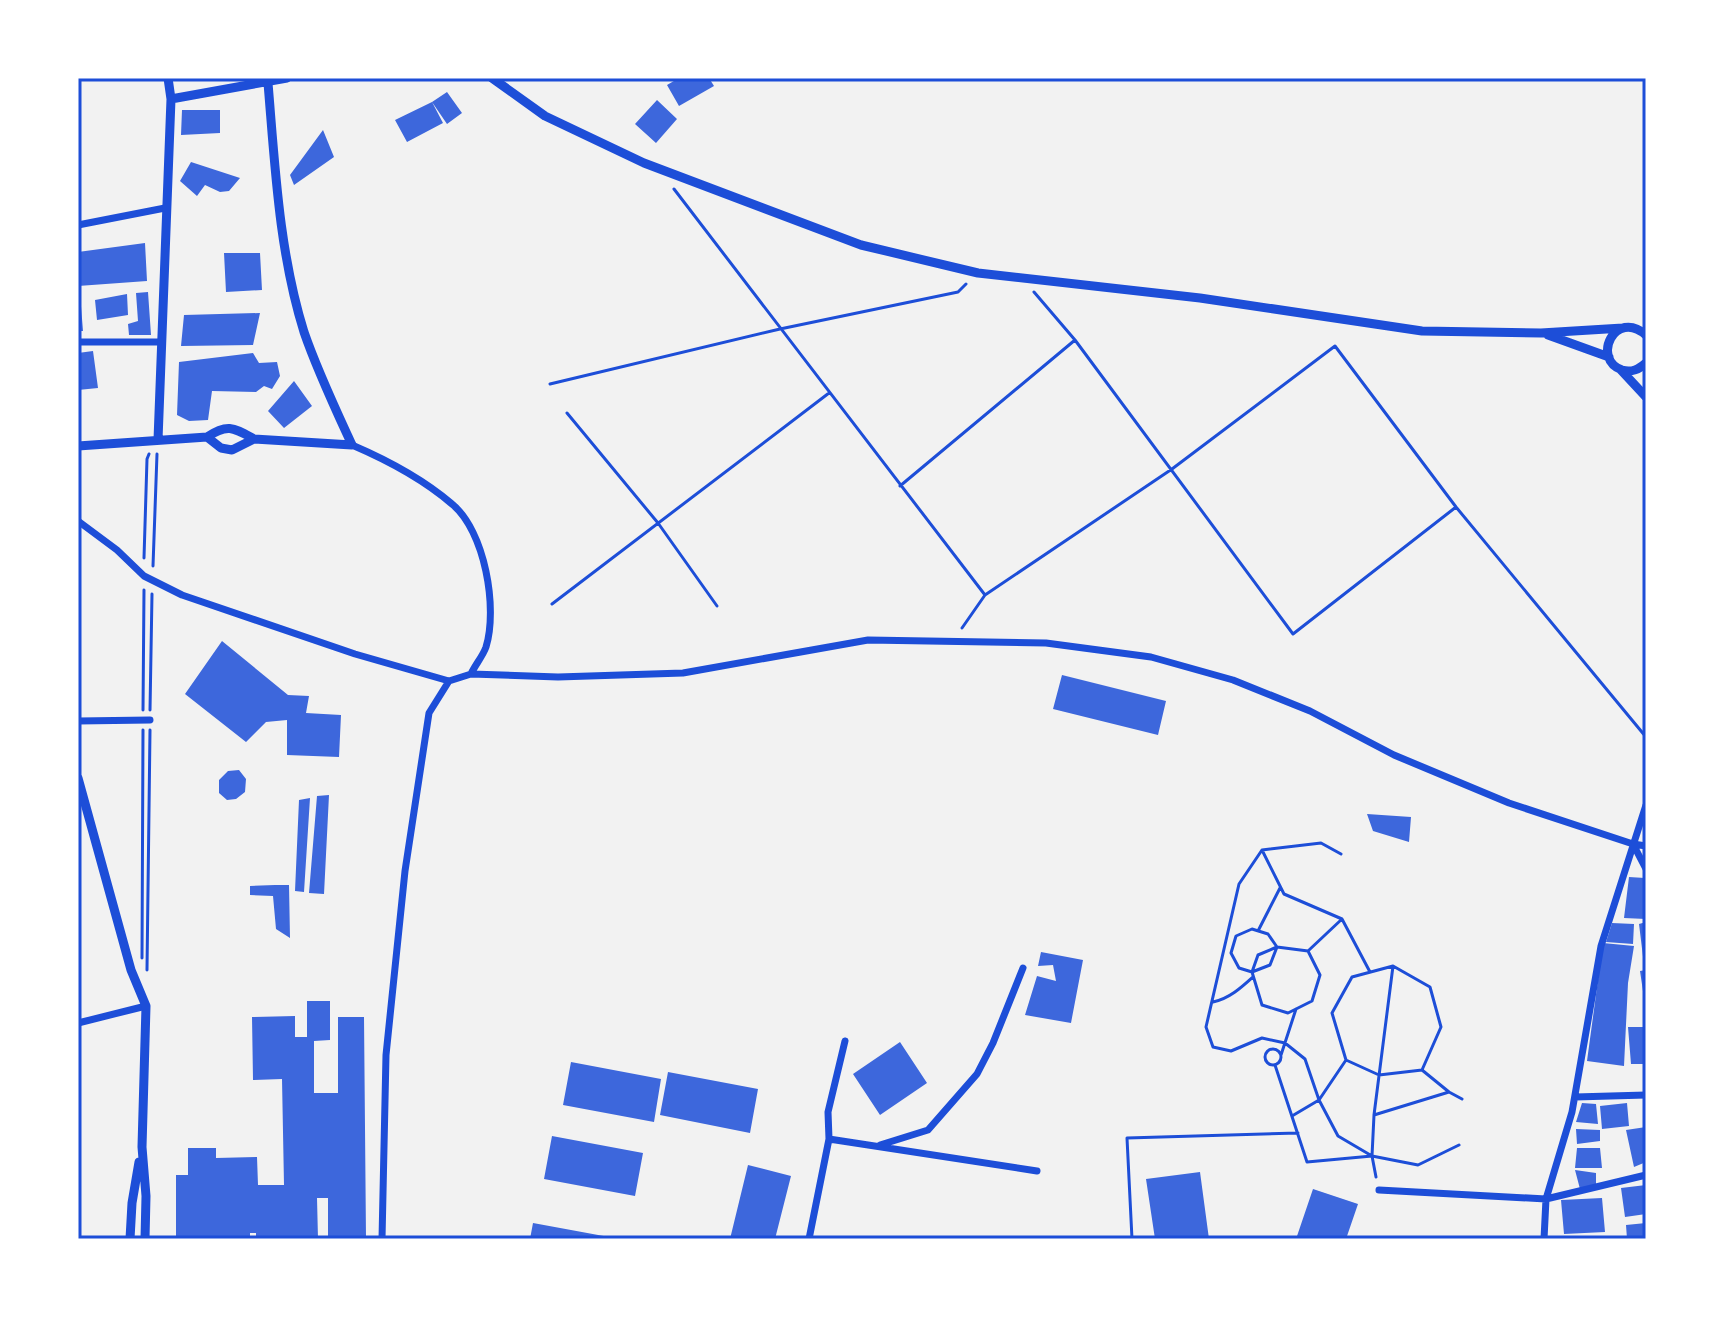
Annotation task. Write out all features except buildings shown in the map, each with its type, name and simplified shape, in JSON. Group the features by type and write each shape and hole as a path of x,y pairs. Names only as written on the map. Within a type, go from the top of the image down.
{"street":[{"path":"158,440 171,99 168,78"},
{"path":"171,99 287,78"},
{"path":"492,78 545,116 657,168 861,245 978,273 1200,298 1422,331 1541,333 1635,328 1646,334"},
{"path":"268,83 280,216 291,280 305,333 352,445"},
{"path":"78,225 165,208"},
{"path":"1609,357 1611,336 1623,328"},
{"path":"1541,333 1609,357 1646,397"},
{"path":"78,342 162,342"},
{"path":"1620,369 1633,371 1646,363"},
{"path":"78,446 207,437 227,427 254,439 352,445 384,459 454,505 471,528 482,556 490,619 486,648 471,674"},
{"path":"207,437 221,448 232,450 254,439"},
{"path":"78,521 117,550 144,576 182,595 355,654 449,681 471,674 558,677 683,673 868,640 1046,643 1136,655 1233,680 1310,711 1394,755 1509,803 1646,846"},
{"path":"382,1239 386,1055 405,871 429,713 449,681"},
{"path":"78,721 150,720"},
{"path":"78,778 131,970 146,1006 142,1147 146,1196 145,1239"},
{"path":"1544,1239 1546,1199 1575,1097 1601,946 1646,805"},
{"path":"1633,844 1646,869"},
{"path":"880,1145 928,1130 977,1074 1023,968"},
{"path":"78,1023 146,1006"},
{"path":"809,1239 829,1139 828,1112 845,1041"},
{"path":"1575,1097 1646,1095"},
{"path":"829,1139 1037,1171"},
{"path":"130,1239 132,1203 142,1147"},
{"path":"1379,1190 1546,1199 1646,1175"}],"path":[{"path":"657,168 985,595"},
{"path":"550,384 780,329 958,292 978,273"},
{"path":"1021,277 1075,340 1293,634 1456,507"},
{"path":"900,486 1075,340"},
{"path":"953,641 985,595 1172,469 1335,346 1456,507 1646,737"},
{"path":"552,604 829,393"},
{"path":"567,413 658,523 717,606"},
{"path":"1341,854 1321,843 1262,850 1239,884 1206,1027 1213,1047 1231,1051 1262,1038 1285,1043 1305,1059 1319,1100 1338,1136 1372,1156"},
{"path":"1262,850 1284,894 1342,919 1370,972"},
{"path":"1258,931 1281,887"},
{"path":"1308,951 1342,919"},
{"path":"1253,974 1239,968 1231,953 1236,936 1252,929 1268,934 1277,947"},
{"path":"1211,1002 1221,1001 1253,974 1270,965 1277,947"},
{"path":"1277,947 1308,951 1320,975 1312,1001 1288,1013 1262,1005 1253,974 1258,955 1277,947"},
{"path":"1379,1190 1372,1156 1374,1115 1393,966"},
{"path":"1422,1070 1441,1027 1430,987 1393,966 1352,977 1332,1013 1346,1060 1379,1075 1422,1070 1462,1099"},
{"path":"1281,1055 1278,1050 1270,1050 1264,1055 1269,1064 1280,1062 1296,1009"},
{"path":"1292,1116 1319,1100 1346,1060"},
{"path":"1275,1065 1307,1162 1372,1156 1418,1165 1459,1145"},
{"path":"1374,1115 1449,1092"},
{"path":"1132,1239 1127,1138 1298,1133"}]}
